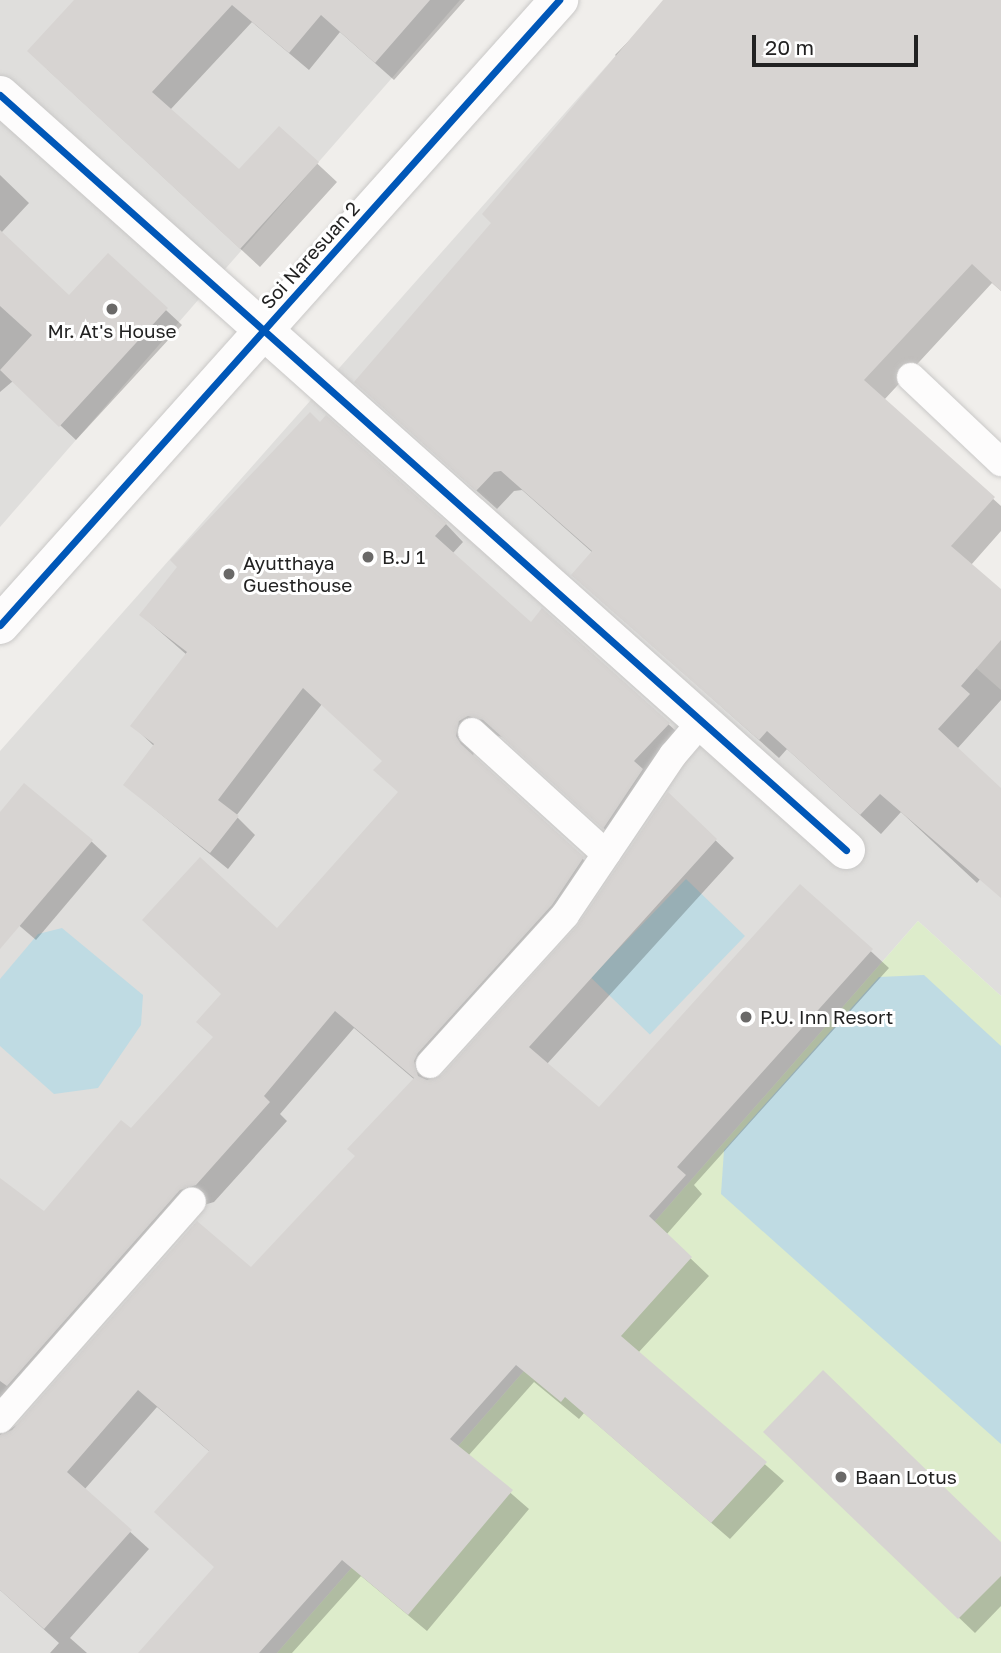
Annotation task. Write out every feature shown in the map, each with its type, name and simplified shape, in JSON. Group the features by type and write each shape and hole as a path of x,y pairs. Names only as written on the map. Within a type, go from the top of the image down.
{"street":[{"name":"Soi Naresuan 2","path":"0,625 559,0"},
{"path":"0,96 265,328 846,850"}],"lane":[{"path":"911,377 1001,462"},
{"path":"430,1064 565,915 673,755 702,721"},
{"path":"472,732 606,854"},
{"path":"0,1419 192,1201"}],"shaded area":[{"path":"0,0 460,0 0,527"},
{"path":"665,0 678,405 1001,690 1001,996 918,921 277,1653 0,1653 0,751"}],"green space":[{"path":"918,921 1001,996 1001,1653 277,1653"}],"water":[{"path":"686,879 745,936 650,1035 591,978"},
{"path":"62,928 143,995 141,1025 98,1088 54,1094 0,1046 0,979 38,934"},
{"path":"924,975 1001,1046 1001,1444 721,1194 724,1150 879,977"}],"building":[{"path":"74,0 430,0 375,63 321,15 289,53 232,5 152,92 239,169 279,126 319,162 240,249 27,51"},
{"path":"663,0 1001,0 1001,291 972,264 864,380 995,497 951,546 1001,589 1001,640 961,686 970,694 938,729 1001,788 1001,898 880,794 860,815 767,731 759,740 571,575 592,551 501,471 494,472 476,491 354,382 491,223 482,214"},
{"path":"0,230 69,295 108,253 168,308 59,427 0,370 32,335 0,306"},
{"path":"310,412 320,422 326,415 447,523 435,536 531,622 542,608 670,723 634,761 643,769 603,829 483,720 468,716 459,721 456,736 461,744 584,857 552,905 418,1053 414,1061 418,1076 427,1080 442,1075 577,926 668,792 717,839 529,1047 599,1107 800,884 873,949 677,1167 686,1175 649,1216 692,1257 621,1336 767,1462 711,1523 565,1397 561,1402 516,1365 450,1439 513,1490 408,1615 342,1560 259,1653 138,1653 214,1567 154,1512 209,1451 138,1390 67,1472 132,1530 44,1629 0,1590 0,1435 12,1430 197,1221 251,1267 355,1156 347,1149 414,1078 335,1011 264,1096 270,1102 196,1185 180,1190 7,1386 0,1381 0,1178 44,1211 121,1120 131,1128 213,1037 196,1022 221,994 142,920 200,857 277,928 398,792 373,770 382,761 303,688 218,800 239,816 210,853 123,785 154,744 130,726 187,652 139,615 177,567 170,560"},
{"path":"24,783 93,840 0,949 0,812"},
{"path":"823,1370 1001,1542 1001,1576 958,1619 763,1432"}],"cycle path":[{"path":"0,625 559,0"},
{"path":"0,95 846,850"}],"place":[{"name":"Mr. At's House","path":"112,309"},
{"name":"B.J 1","path":"368,557"},
{"name":"Ayutthaya Guesthouse","path":"229,574"},
{"name":"P.U. Inn Resort","path":"746,1017"},
{"name":"Baan Lotus","path":"841,1477"}]}
